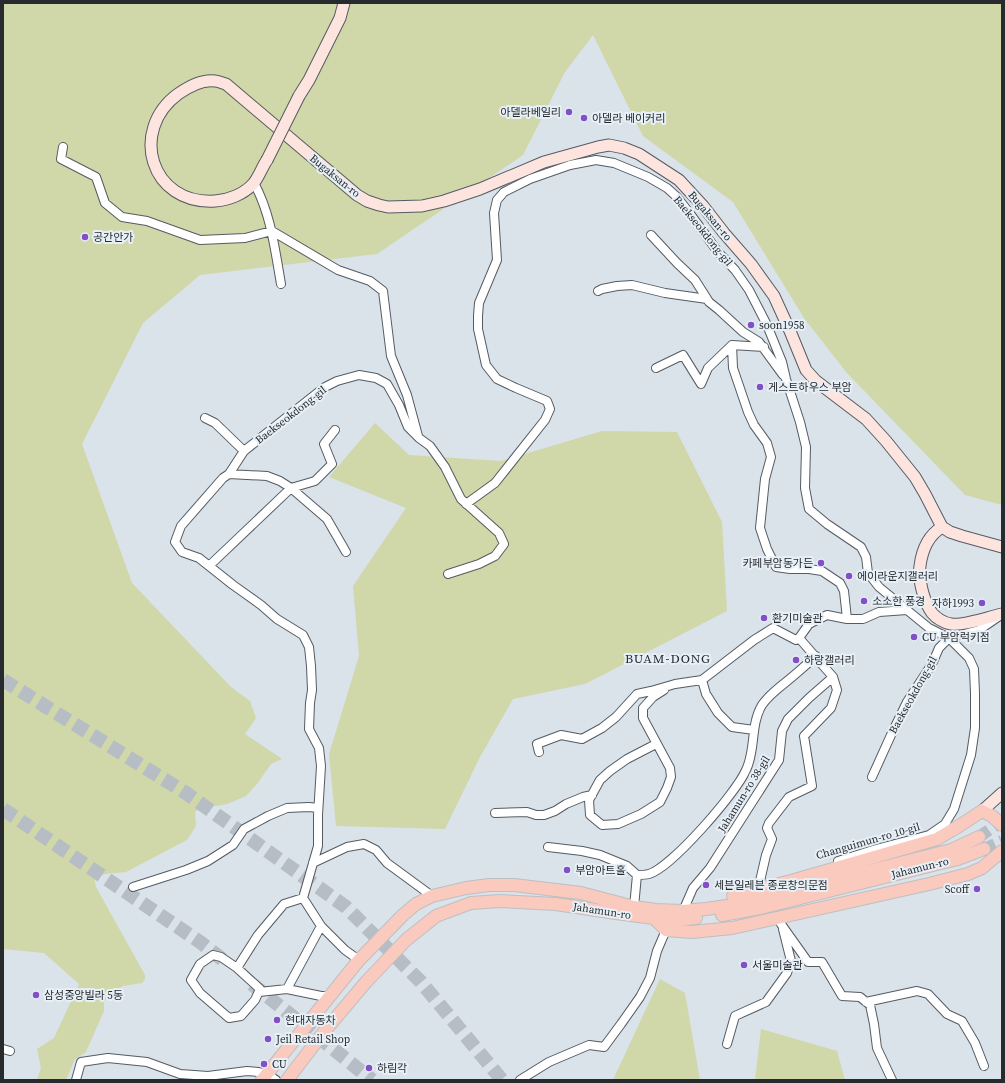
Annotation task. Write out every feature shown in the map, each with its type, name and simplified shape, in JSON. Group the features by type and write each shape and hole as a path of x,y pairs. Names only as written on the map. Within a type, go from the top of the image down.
{"main road":[{"path":"706,909 719,900 937,839 982,811 992,816 1002,825"},
{"name":"Jahamun-ro","path":"268,1078 359,960 402,915 416,904 432,896 466,888 514,885 581,893 634,907 656,910 683,911 706,909 727,906 787,892 951,850 979,837"},
{"name":"Jahamun-ro","path":"287,1080 366,982 406,940 436,916 471,903 500,901 556,904 616,914 654,918 675,920 695,918 760,908 937,864 984,849"},
{"path":"654,918 666,930 692,932 780,921 968,874 982,868 1002,851"}],"street":[{"name":"Bugaksan-ro","path":"344,3 340,18 309,80 299,96 267,160 254,183 234,197 212,201 194,200 169,187 158,173 151,149 152,135 157,120 171,99 182,91 202,81 214,80 226,84 357,195 368,201 388,207 422,206 444,201 492,184 544,162 598,147 609,145 624,148 638,154 679,180 703,206 751,264 774,296 806,370 816,381 866,419 886,441 915,478 942,527"},
{"path":"63,146 61,159 96,177 105,202 122,217 147,221 200,240 245,238 272,231 338,270 370,281 384,291 391,356 407,395 419,438"},
{"name":"Baekseokdong-gil","path":"466,504 495,483 545,420 550,408 547,401 497,378 486,364 478,330 479,304 497,260 494,213 497,200 504,192 530,179 570,165 596,160 614,163 648,177 667,188 677,197 718,252 735,270 749,290 767,325 782,362 806,447 805,488 809,509 827,524 861,547 866,557 868,573 879,587 929,628 949,638 939,648 932,664 907,702 872,777"},
{"path":"254,183 260,195 272,231 280,284"},
{"path":"651,235 695,280 709,302 742,332 759,342 764,347 786,379"},
{"path":"598,291 602,289 632,285 665,293 707,299"},
{"path":"656,368 683,355 701,384 708,368 732,345 764,347"},
{"path":"732,345 733,368 748,412 754,425 767,443 771,457 765,479 760,528 767,549 776,566 790,569 822,571 840,583 844,591 847,620"},
{"name":"Baekseokdong-gil","path":"303,898 318,846 318,808 321,766 319,748 309,729 312,690 309,646 303,635 277,619 199,558 182,552 175,542 181,526 223,478 229,474 244,450 325,388 337,381 359,375 376,378 387,384 399,405 408,427 430,446 445,467 461,499 499,533 504,544 495,556 484,562 448,574"},
{"path":"205,418 215,423 244,450"},
{"path":"209,566 291,488 315,481 332,464 324,444 335,430"},
{"path":"229,474 266,476 280,481 291,488 327,519 346,552"},
{"path":"1002,547 962,536 950,532 942,527 929,539 920,566 922,589 932,613 938,619 950,624 961,624 1002,614"},
{"path":"539,752 537,744 561,735 582,739 602,728 616,717 637,694 675,684 702,680 754,640 773,628 796,640 809,624 827,615 847,620 863,619 879,612 907,610"},
{"path":"949,638 979,630 1002,614"},
{"path":"759,889 766,855 772,840 767,828 789,797 812,786 804,736 831,708 837,690 833,677 799,638"},
{"name":"Changuimun-ro 10-gil","path":"759,889 774,881 786,877 876,849 930,835 945,824 954,809 971,755 975,728 974,669 969,658 949,638"},
{"path":"548,847 582,851 600,855 627,866 637,875 649,874 669,861 681,850 737,787 747,770 753,745 756,718 770,694 816,656"},
{"name":"Jahamun-ro 38-gil","path":"683,911 693,888 710,868 779,760 782,731 788,719 833,677"},
{"path":"702,680 706,694 718,713 732,727 754,730"},
{"path":"656,744 627,759 600,780 589,800 590,815 602,825 618,824 641,814 660,802 671,777 670,768 643,718 643,708 653,697 675,684"},
{"path":"982,811 1002,793"},
{"path":"495,813 527,812 544,816 555,812 566,804 582,797 592,796"},
{"path":"133,887 186,870 208,861 233,846 244,830 268,816 287,808 318,808"},
{"path":"313,864 347,847 364,844 376,850 387,863 432,896"},
{"path":"634,907 637,875"},
{"path":"237,968 258,935 284,904 303,898 321,926 345,950 359,960"},
{"path":"780,921 808,962 822,962 842,996 860,997 870,1005 877,1048 892,1080"},
{"path":"727,1044 735,1016 766,1002 787,973 791,961 780,921"},
{"path":"287,990 321,926"},
{"path":"520,1080 549,1062 589,1045 604,1047 636,1002 650,978 657,952 666,930"},
{"path":"213,955 221,957 237,968 260,990 255,1000 241,1016 229,1018 200,993 191,980 200,964 213,955"},
{"path":"259,992 287,990 321,996 330,996"},
{"path":"866,1002 917,991 928,994 947,1014 962,1021 975,1043 984,1066"},
{"path":"76,1080 81,1062 108,1058 147,1062 180,1074 208,1076 247,1071 258,1072 268,1078"}],"green space":[{"path":"3,3 1002,3 1002,505 965,495 847,373 804,318 733,202 643,136 593,35 565,72 523,155 377,254 200,275 143,323 82,444 132,583 231,687 250,701 256,718 245,734 282,759 271,764 257,784 246,796 227,804 216,806 205,804 195,812 196,826 187,840 126,872 105,874 94,878 96,887 145,975 145,979 142,983 123,986 108,997 104,1002 104,1011 86,1052 75,1059 66,1080 37,1080 41,1068 37,1049 54,1038 79,984 44,953 3,949"},
{"path":"375,423 409,455 501,461 602,431 677,432 722,522 727,611 585,684 513,699 480,757 445,829 336,826 329,754 359,656 353,586 406,508 329,477"},
{"path":"660,979 685,993 700,1080 613,1080"},
{"path":"761,1029 837,1051 845,1080 755,1080"}],"tunnel":[{"path":"3,680 186,793 346,907 421,982 502,1080"},
{"path":"3,809 200,942 227,963"},
{"path":"979,837 1002,821"},
{"path":"984,849 1002,841"},
{"path":"252,984 372,1080"}],"place":[{"name":"아델라베일리","path":"569,112"},
{"name":"아델라 베이커리","path":"584,118"},
{"name":"공간안가","path":"85,237"},
{"name":"soon1958","path":"751,325"},
{"name":"게스트하우스 부암","path":"760,387"},
{"name":"카페부암동가든","path":"821,563"},
{"name":"에이라운지갤러리","path":"849,576"},
{"name":"소소한 풍경","path":"864,601"},
{"name":"자하1993","path":"982,603"},
{"name":"환기미술관","path":"764,618"},
{"name":"CU 부암럭키점","path":"914,637"},
{"name":"하랑갤러리","path":"796,660"},
{"name":"부암아트홀","path":"567,870"},
{"name":"세븐일레븐 종로창의문점","path":"706,885"},
{"name":"Scoff","path":"977,889"},
{"name":"서울미술관","path":"744,965"},
{"name":"삼성중앙빌라 5동","path":"36,995"},
{"name":"현대자동차","path":"277,1020"},
{"name":"Jeil Retail Shop","path":"268,1039"},
{"name":"CU","path":"264,1064"},
{"name":"하림각","path":"369,1068"}],"district":[{"name":"BUAM-DONG","path":"668,658"}]}
